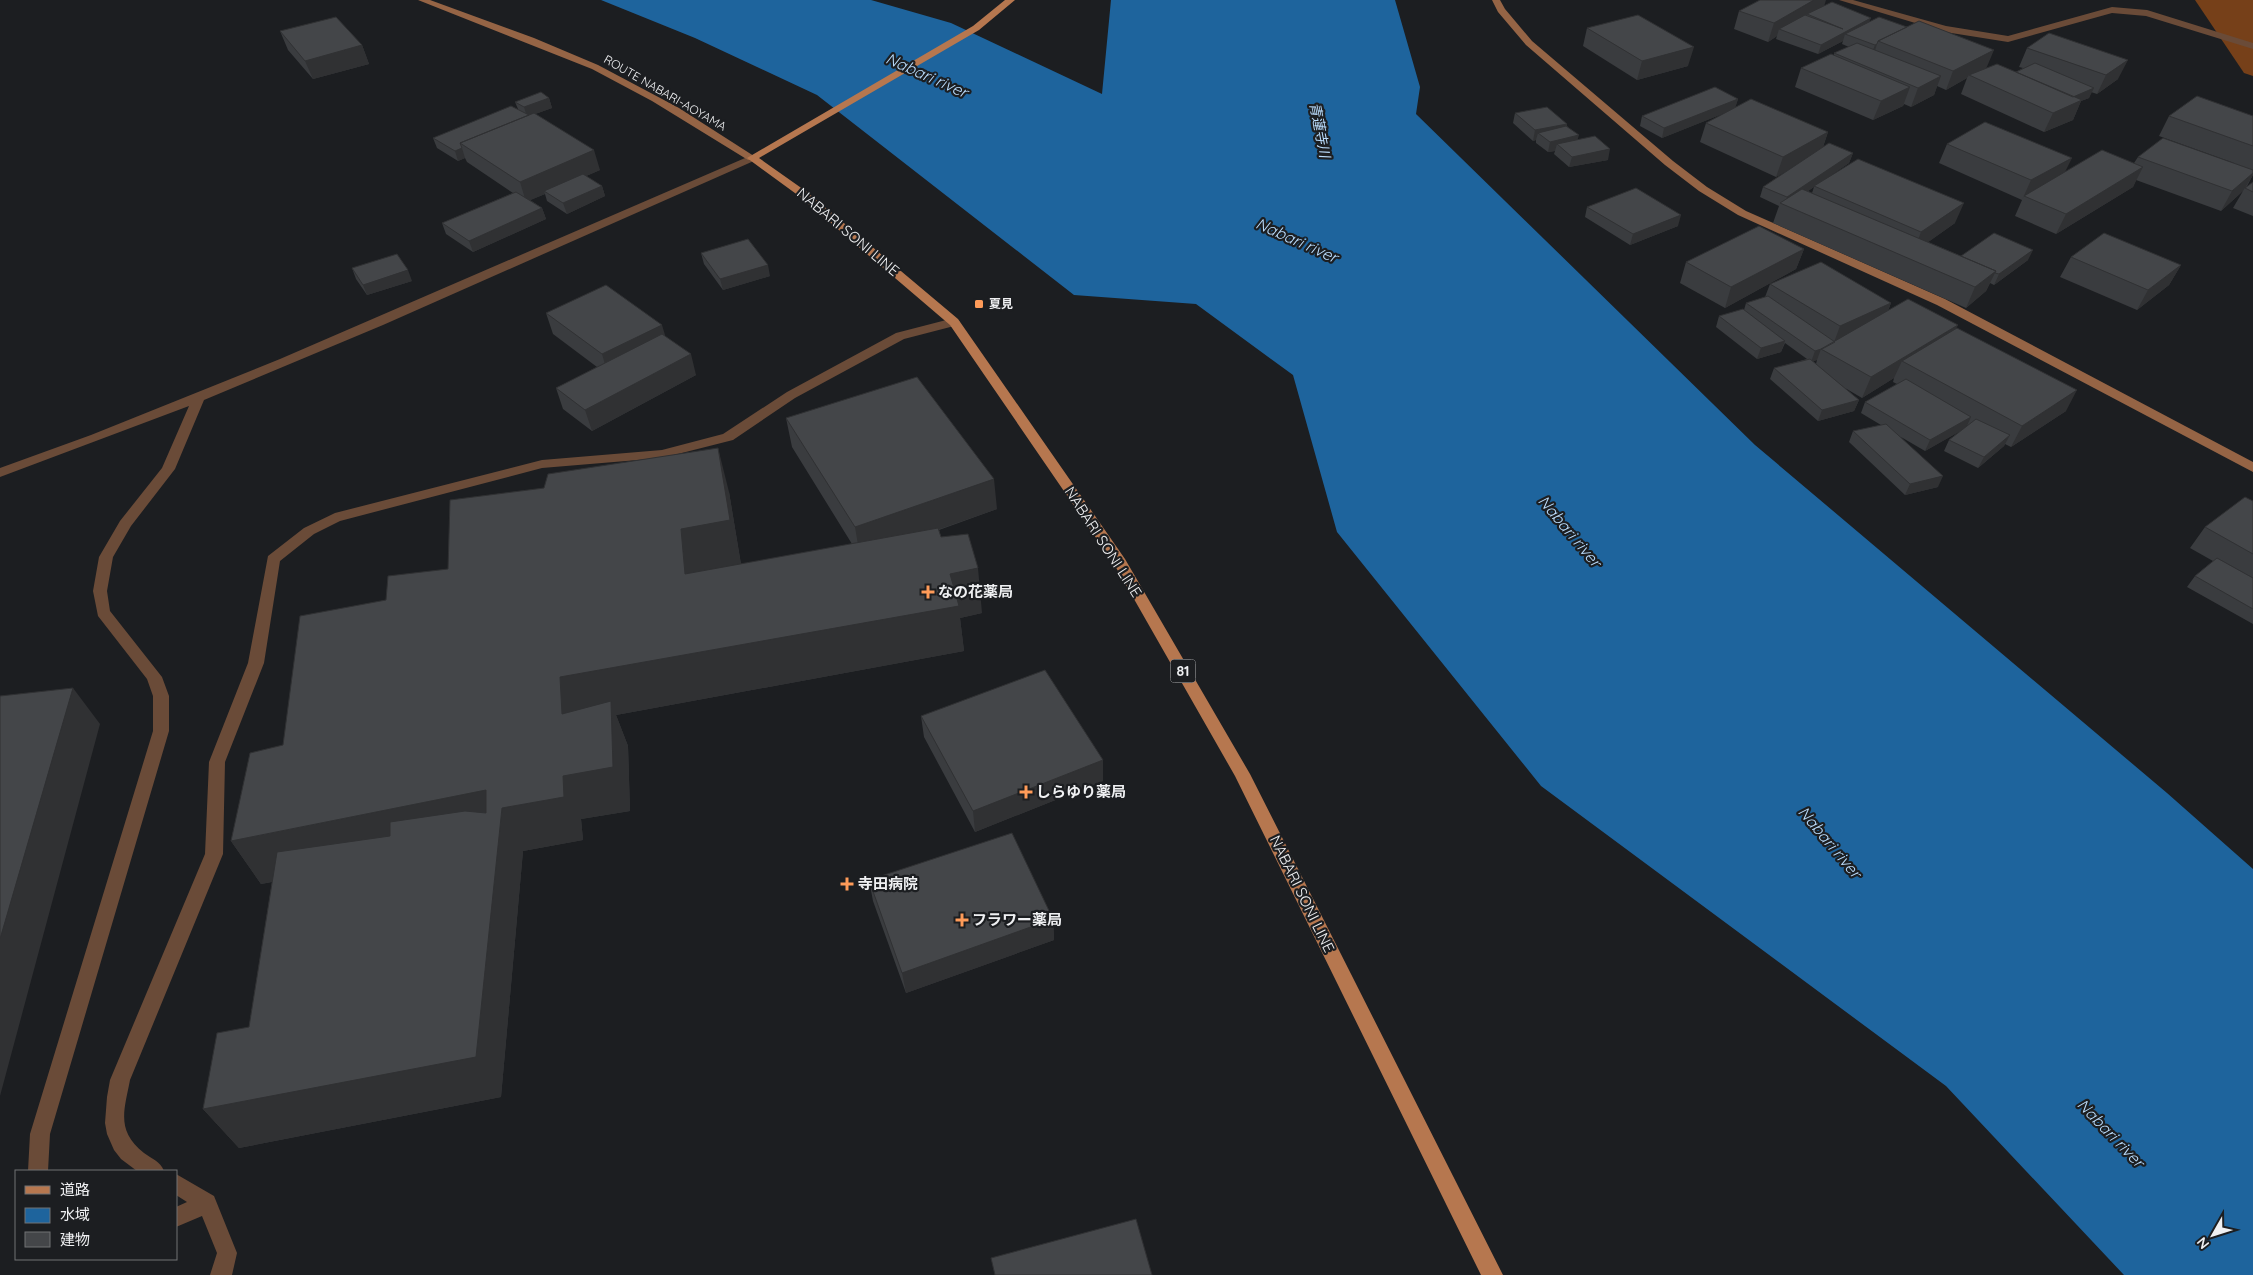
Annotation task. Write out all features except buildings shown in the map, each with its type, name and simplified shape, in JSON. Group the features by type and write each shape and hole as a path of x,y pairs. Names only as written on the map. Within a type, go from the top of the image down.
{"main road":[{"path":"752,158 811,122 976,28 1011,0"},
{"name":"NABARI SONI LINE","path":"752,158 824,211 954,322 1120,562 1242,774 1492,1275"}],"street":[{"name":"ROUTE NABARI-AOYAMA","path":"422,0 558,51 595,67 633,86 752,158"},
{"path":"1496,0 1501,10 1529,43 1669,163 1703,189 1742,213 1941,302 2253,468"},
{"path":"1843,0 1945,29 2008,39 2112,10 2147,14 2253,46"},
{"path":"0,474 198,399 495,272 752,158"},
{"path":"152,1170 135,1160 118,1142 114,1116 120,1080 214,854 217,762 256,663 273,559 309,531 335,518 370,508 542,464 662,454 728,437 791,395 900,336 954,322"},
{"path":"38,1170 40,1134 160,731 161,696 154,677 126,644 103,612 100,591 106,557 125,524 168,469 198,399"},
{"path":"178,1185 207,1203 227,1253 222,1275"},
{"path":"178,1216 207,1203"}],"shaded area":[{"path":"2195,0 2253,0 2253,76 2244,73"}],"water":[{"path":"601,0 871,0 951,23 1102,94 1111,0 1395,0 1420,87 1416,114 1755,445 2167,793 2253,869 2253,1275 2124,1275 1946,1086 1541,786 1337,532 1293,375 1196,304 1074,295 817,95 695,38"}],"place":[{"name":"夏見","path":"979,304"},
{"name":"なの花薬局","path":"928,592"},
{"name":"しらゆり薬局","path":"1026,792"},
{"name":"寺田病院","path":"847,884"},
{"name":"フラワー薬局","path":"962,920"}],"water label":[{"name":"Nabari river","path":"927,75"},
{"name":"青蓮寺川","path":"1320,130"},
{"name":"Nabari river","path":"1297,240"},
{"name":"Nabari river","path":"1570,531"},
{"name":"Nabari river","path":"1830,842"},
{"name":"Nabari river","path":"2111,1133"}]}
